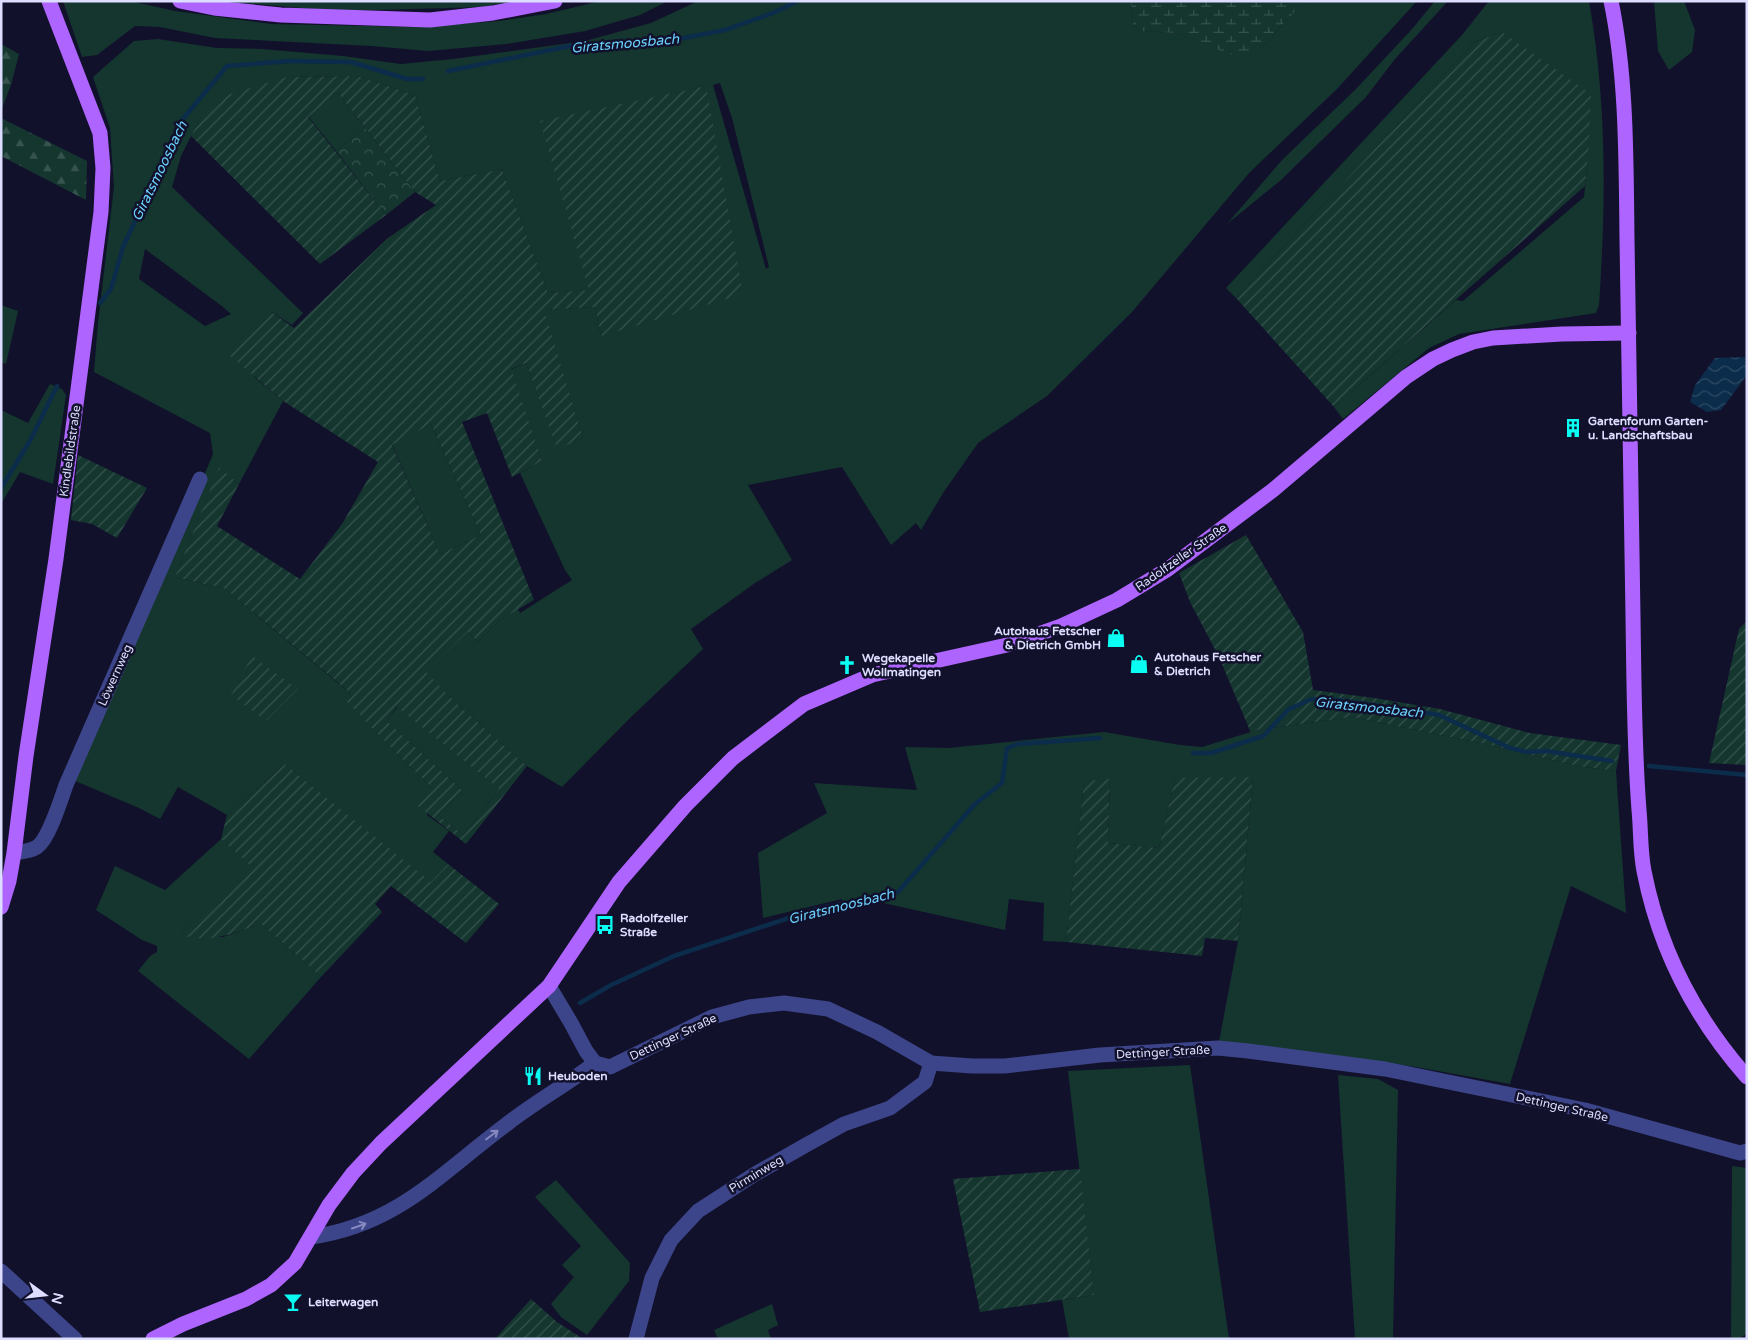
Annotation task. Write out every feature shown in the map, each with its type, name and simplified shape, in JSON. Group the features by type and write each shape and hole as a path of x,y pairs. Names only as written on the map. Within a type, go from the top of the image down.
{"main road":[{"path":"180,1 214,8 281,15 430,20 493,13 555,1"},
{"path":"1611,1 1617,28 1621,67 1627,212 1635,759 1644,869 1667,950 1687,992 1712,1035 1747,1077"},
{"name":"Kindlebildstraße","path":"1,907 9,881 14,853 26,756 56,560 101,212 103,168 100,133 49,2"},
{"name":"Radolfzeller Straße","path":"153,1339 183,1324 246,1299 271,1284 295,1263 329,1205 370,1154 549,986 620,882 680,811 733,758 804,704 872,675 1007,645 1061,626 1117,600 1168,569 1273,490 1406,377 1433,359 1452,350 1473,342 1493,338 1629,333"}],"street":[{"name":"Löwernweg","path":"14,853 38,846 55,818 66,785 200,479"},
{"path":"311,1237 336,1234 367,1223 395,1209 436,1181 518,1115 570,1082 595,1063 586,1051 549,986"},
{"name":"Dettinger Straße","path":"595,1063 610,1067 712,1018 749,1007 784,1004 828,1009 877,1032 931,1063 1005,1066 1110,1055 1218,1048 1248,1051 1385,1069 1585,1110 1740,1153 1747,1152"},
{"name":"Pirminweg","path":"636,1339 652,1278 671,1240 698,1211 755,1174 844,1124 890,1108 925,1082 931,1063"},
{"path":"1,1272 75,1339"}],"green space":[{"path":"63,1 130,1 175,11 271,24 415,27 500,21 546,14 601,1 668,1 640,15 585,31 506,44 428,51 372,46 215,38 160,27 135,26 97,55 82,57"},
{"path":"218,1 517,1 484,7 339,11"},
{"path":"698,1 1131,1 1133,25 1142,31 1176,33 1245,59 1268,42 1280,27 1308,1 1417,1 1337,89 1249,173 1132,312 1047,396 978,443 943,493 921,530 916,523 891,545 842,467 748,485 792,560 755,583 691,629 703,649 630,718 562,787 527,766 455,702 425,672 468,632 478,642 500,620 518,609 520,613 572,580 565,570 520,473 542,461 510,370 526,363 557,448 583,438 543,310 595,307 601,336 706,86 646,99 590,290 548,293 502,169 440,181 415,95 357,76 287,77 200,118 181,156 172,187 303,313 292,325 270,311 254,377 283,401 239,484 219,468 175,577 225,589 350,693 348,702 433,789 427,815 449,831 433,852 448,864 431,883 285,764 227,815 178,787 160,819 73,780 164,572 213,454 210,433 94,372 114,187 110,128 93,77 134,41 158,39 217,48 262,49 343,56 401,64 585,41 651,23","holes":["720,83 732,118 769,267 766,269 713,85","145,249 223,307 231,314 205,326 139,279"]},
{"path":"1131,1 1308,1 1280,27 1268,42 1245,60 1176,33 1142,31 1133,25"},
{"path":"1435,1 1448,1 1395,59 1366,97 1281,180 1227,224 1282,160 1356,89 1413,28"},
{"path":"1489,1 1589,1 1595,39 1602,115 1604,190 1599,305 1596,313 1459,334 1429,348 1343,419 1334,407 1456,300 1463,301 1584,197 1588,159 1502,32 1474,42 1236,298 1226,288 1462,35"},
{"path":"1654,1 1684,1 1695,30 1692,52 1669,70 1658,51"},
{"path":"1502,32 1591,94 1585,186 1334,407 1236,298 1474,42"},
{"path":"1,44 19,54 11,85 1,111"},
{"path":"357,76 415,95 440,181 502,169 548,293 589,290 540,121 706,86 743,294 601,336 595,307 544,310 583,438 557,449 526,363 511,369 542,461 512,477 487,413 462,422 534,600 500,620 478,642 468,632 426,672 455,702 527,766 466,844 417,805 433,789 347,702 350,693 225,589 175,577 219,467 239,484 217,526 300,579 342,524 378,462 283,401 227,353 270,311 294,328 388,238 436,205 415,192 338,93 308,117 386,215 320,264 191,136 200,118 230,94 287,77","holes":["431,424 481,535 440,554 392,445","397,707 499,789 463,835 438,815 463,791 386,720"]},
{"path":"338,93 365,128 336,151 308,116"},
{"path":"1,118 87,161 86,200 1,156"},
{"path":"365,128 415,192 386,215 336,151"},
{"path":"1,305 18,311 6,364 1,362"},
{"path":"50,384 62,389 66,395 53,484 20,472 1,504 1,410 28,423"},
{"path":"431,424 481,535 440,554 392,444"},
{"path":"78,455 147,488 117,538 92,524 71,520"},
{"path":"1246,535 1303,632 1313,690 1440,709 1530,733 1621,745 1616,771 1577,766 1485,744 1352,717 1257,730 1251,733 1219,657 1190,602 1179,573"},
{"path":"1747,621 1747,765 1709,763 1739,629"},
{"path":"252,656 298,689 266,721 231,695"},
{"path":"398,707 499,789 463,835 438,815 463,791 386,720"},
{"path":"1352,717 1485,744 1577,766 1616,771 1626,913 1571,886 1510,1084 1416,1067 1219,1042 1238,941 1253,778 1175,778 1159,848 1108,843 1110,780 1084,781 1066,942 1043,941 1044,903 1009,899 1005,930 879,902 841,909 842,899 763,918 758,853 827,813 814,783 917,790 905,747 949,748 1104,732 1202,747 1257,730"},
{"path":"285,764 431,882 448,864 499,904 466,943 391,886 375,904 382,912 321,977 261,924 231,934 211,938 180,935 252,867 221,839 227,815"},
{"path":"1253,777 1238,941 1205,938 1202,956 1066,942 1084,781 1110,779 1108,843 1159,848 1175,778"},
{"path":"221,839 253,867 181,934 223,937 261,924 321,977 249,1059 138,971 150,956 157,952 157,946 142,940 96,910 115,866 165,890"},
{"path":"1190,1065 1229,1339 1069,1339 1062,1300 1094,1295 1068,1071"},
{"path":"1338,1075 1378,1079 1398,1090 1393,1339 1355,1339"},
{"path":"1732,1166 1747,1168 1747,1333 1739,1339 1731,1339"},
{"path":"1080,1169 1094,1295 980,1312 953,1179"},
{"path":"556,1180 630,1263 629,1281 587,1335 561,1317 551,1304 574,1277 562,1265 581,1246 535,1197"},
{"path":"531,1299 557,1322 583,1339 495,1339"},
{"path":"772,1304 778,1325 768,1330 771,1339 718,1339 714,1330"}],"water":[{"path":"1745,357 1747,375 1721,410 1707,412 1690,402 1695,385 1715,358"}],"waterway":[{"name":"Giratsmoosbach","path":"448,71 570,46 612,44 636,46 725,30 773,13 798,1"},
{"name":"Giratsmoosbach","path":"100,303 111,289 123,247 182,120 227,66 289,61 351,62 407,79 423,79"},
{"name":"Giratsmoosbach","path":"1,488 31,439 57,386"},
{"name":"Giratsmoosbach","path":"1193,753 1211,753 1263,736 1289,709 1312,699 1339,700 1439,715 1510,748 1527,752 1546,751 1612,761"},
{"name":"Giratsmoosbach","path":"580,1003 611,985 674,956 816,909 898,892 975,804 1002,783 1007,748 1018,744 1100,738"},
{"name":"Giratsmoosbach","path":"1649,766 1747,775"}],"place":[{"name":"Gartenforum Garten- u. Landschaftsbau","path":"1573,428"},
{"name":"Autohaus Fetscher & Dietrich GmbH","path":"1116,638"},
{"name":"Autohaus Fetscher & Dietrich","path":"1139,664"},
{"name":"Wegekapelle Wollmatingen","path":"847,665"},
{"name":"Radolfzeller Straße","path":"605,925"},
{"name":"Heuboden","path":"533,1076"},
{"name":"Leiterwagen","path":"293,1302"}]}
